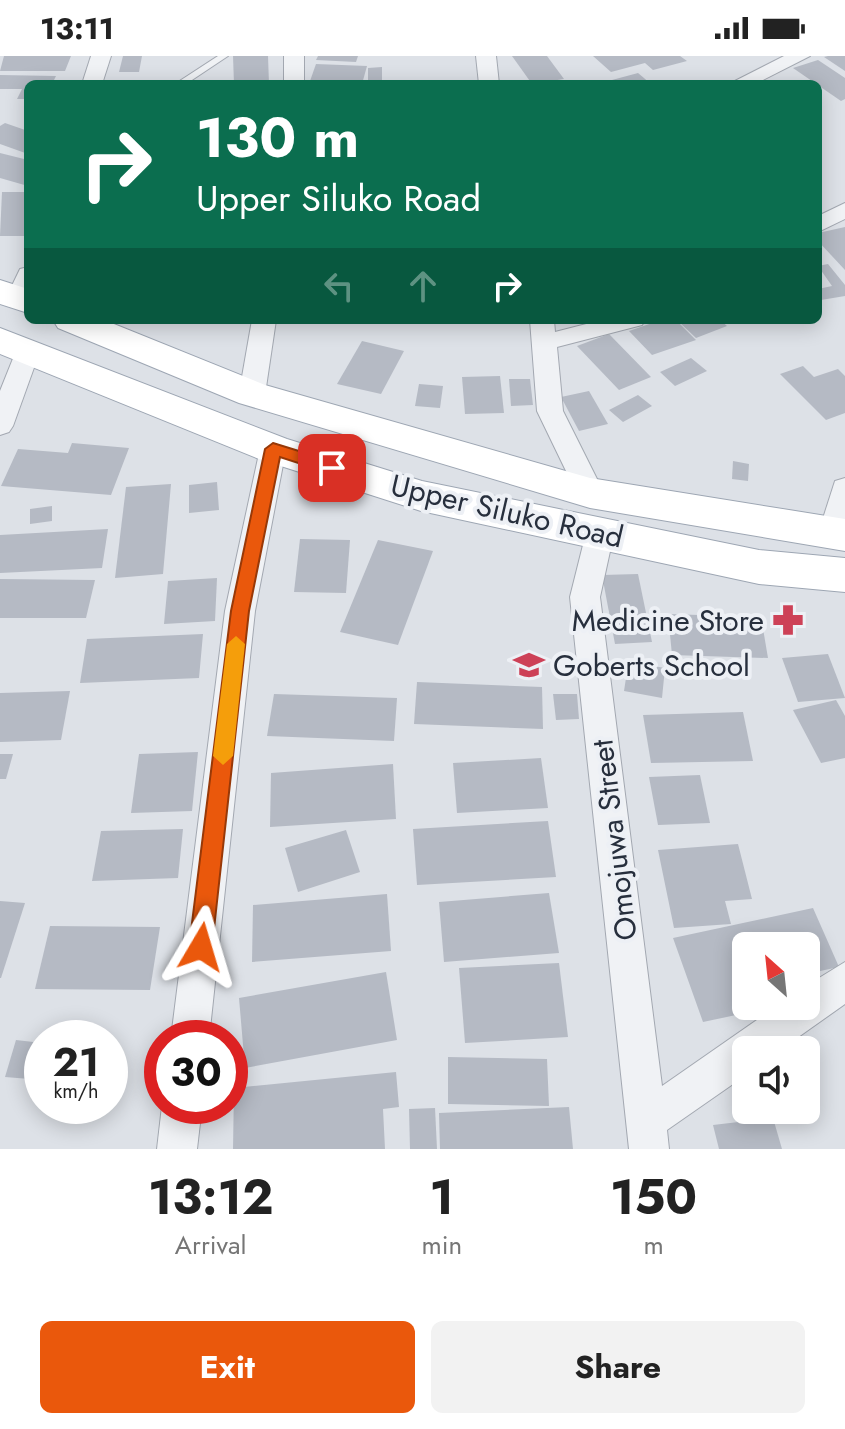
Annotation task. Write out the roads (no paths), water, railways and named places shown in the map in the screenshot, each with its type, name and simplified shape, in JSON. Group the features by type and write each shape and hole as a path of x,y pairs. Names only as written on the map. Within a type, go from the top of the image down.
{"main road":[{"name":"Upper Siluko Road","path":"81,324 252,394 590,493 838,535"},
{"name":"Upper Siluko Road","path":"14,346 273,449 421,496 759,567 845,575"}],"street":[{"path":"93,80 101,56"},
{"path":"294,56 294,80"},
{"path":"748,80 800,56"},
{"path":"489,57 489,80"},
{"path":"822,223 845,210"},
{"path":"252,394 263,324"},
{"path":"590,493 550,411 544,331 601,324"},
{"path":"0,426 14,346"},
{"path":"192,1020 240,611 273,449"},
{"path":"838,535 845,488"},
{"name":"Omojuwa Street","path":"600,533 585,597 648,1134"},
{"path":"767,1036 845,981"},
{"path":"648,1134 732,1063"},
{"path":"177,1149 180,1124"}],"lane":[{"path":"186,80 224,56"}],"place":[{"name":"Medicine Store","path":"788,620"},
{"name":"Goberts School","path":"529,665"}]}
